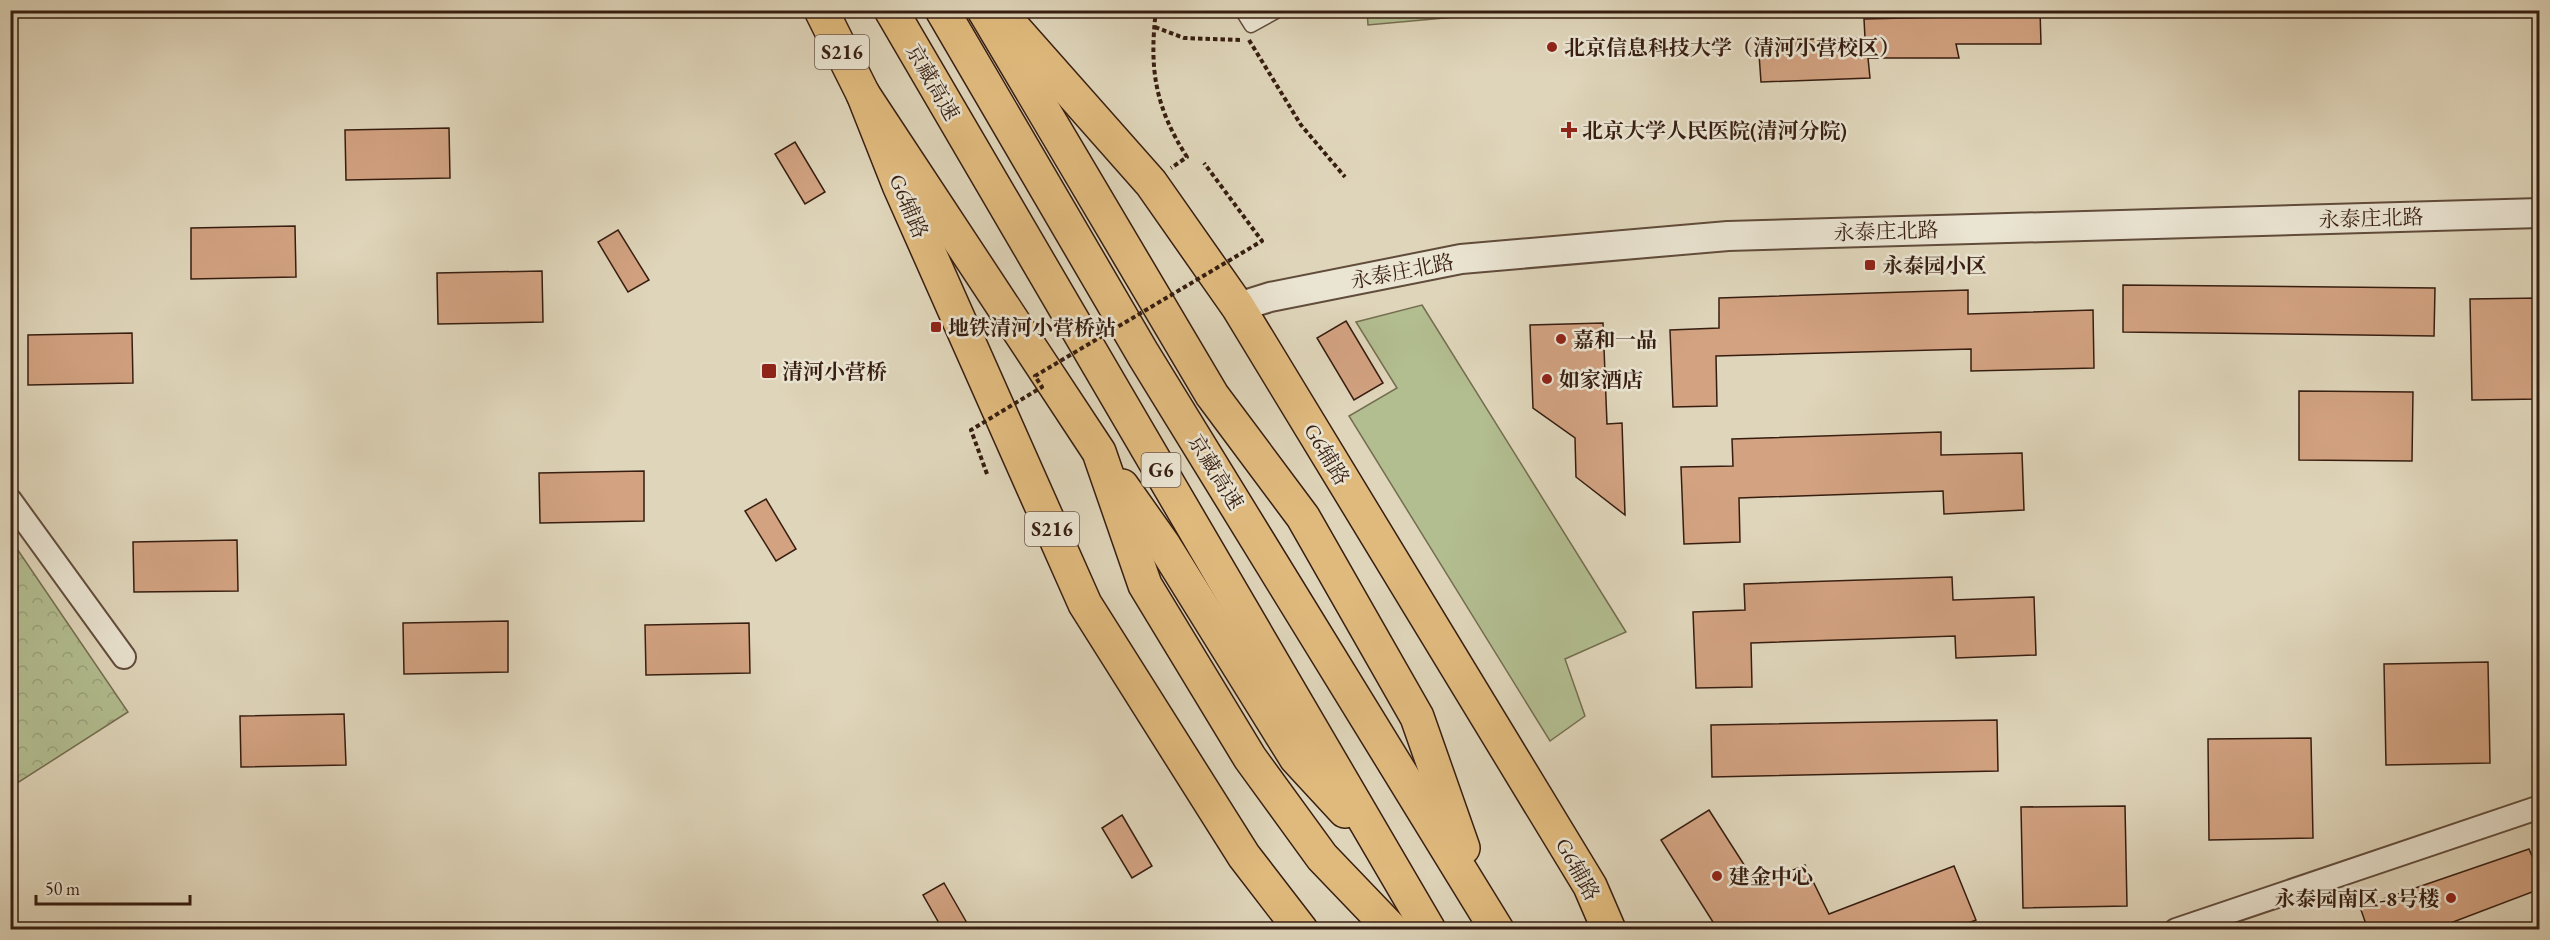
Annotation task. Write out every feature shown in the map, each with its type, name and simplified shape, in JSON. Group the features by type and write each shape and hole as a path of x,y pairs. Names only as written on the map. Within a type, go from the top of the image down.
{"main road":[{"name":"G6辅路","path":"821,10 863,94 903,195 1085,604 1244,856 1301,930"},
{"name":"京藏高速","path":"891,10 1429,930"},
{"name":"京藏高速","path":"942,10 1143,354 1490,918"},
{"path":"984,10 1212,395 1303,517 1417,717 1490,918"},
{"name":"G6辅路","path":"998,10 1151,183 1238,307 1590,886 1609,930"},
{"path":"863,94 1099,452 1163,544 1296,758 1387,856"},
{"path":"1099,452 1145,585 1250,758 1323,857 1392,930"}],"street":[{"name":"永泰庄北路","path":"1238,307 1270,297 1461,259 1728,236 2540,213"},
{"path":"10,500 124,657"},
{"path":"2176,930 2540,807"}],"lane":[{"path":"1241,10 1251,26 1280,10"}],"path":[{"path":"1151,183 1187,157 1170,131 1157,97 1154,67 1156,10"},
{"path":"1155,27 1184,38 1236,41 1248,38 1301,125 1345,177"},
{"path":"987,474 971,430 1042,387 1035,376 1262,241 1204,163"}],"green space":[{"path":"1367,11 1466,11 1466,16 1368,25"},
{"path":"1422,305 1626,632 1565,659 1585,716 1550,741 1349,416 1397,388 1356,322"},
{"path":"11,540 128,712 10,787"}],"building":[{"path":"1946,10 2040,10 2041,44 1956,44 1959,58 1868,58 1870,78 1761,82 1758,40 1865,38 1864,19 1946,17"},
{"path":"449,128 450,178 346,180 345,130"},
{"path":"795,142 825,192 805,204 775,154"},
{"path":"295,226 296,277 191,279 191,228"},
{"path":"618,230 649,280 628,292 598,242"},
{"path":"542,271 543,322 438,324 437,273"},
{"path":"2123,285 2435,288 2434,336 2123,332"},
{"path":"1968,290 1968,314 2093,310 2094,368 1971,371 1971,349 1716,356 1717,406 1673,407 1670,330 1719,328 1719,298"},
{"path":"2540,298 2540,399 2472,400 2470,299"},
{"path":"1346,321 1383,383 1354,400 1317,338"},
{"path":"1603,323 1607,424 1622,423 1625,515 1576,477 1575,438 1533,408 1530,325"},
{"path":"132,333 133,383 28,385 28,335"},
{"path":"2299,391 2413,392 2412,461 2299,460"},
{"path":"1941,432 1941,455 2022,453 2024,510 1944,514 1943,491 1739,498 1740,542 1684,544 1681,467 1733,466 1732,439"},
{"path":"644,471 644,521 540,523 539,473"},
{"path":"766,499 796,549 776,561 745,511"},
{"path":"237,540 238,591 134,592 133,542"},
{"path":"1952,577 1953,600 2034,597 2036,655 1956,658 1955,636 1751,643 1752,687 1696,688 1693,612 1745,610 1744,584"},
{"path":"508,621 508,672 404,674 403,623"},
{"path":"749,623 750,673 646,675 645,625"},
{"path":"2488,662 2490,763 2386,765 2384,664"},
{"path":"344,714 346,765 241,767 240,716"},
{"path":"1997,720 1998,771 1712,777 1711,725"},
{"path":"2311,738 2313,838 2209,840 2208,739"},
{"path":"2125,806 2127,906 2023,908 2021,807"},
{"name":"建金中心","path":"1709,810 1757,885 1805,865 1829,914 1954,866 1976,920 1950,930 1718,930 1661,840"},
{"path":"1122,815 1152,866 1132,878 1102,828"},
{"name":"永泰园南区-8号楼","path":"2529,849 2540,875 2540,889 2432,930 2368,930 2360,907"},
{"path":"944,883 971,930 943,930 923,895"}],"place":[{"name":"北京信息科技大学（清河小营校区）","path":"1552,47"},
{"name":"北京大学人民医院(清河分院)","path":"1569,130"},
{"name":"永泰园小区","path":"1870,265"},
{"name":"地铁清河小营桥站","path":"936,327"},
{"name":"嘉和一品","path":"1561,339"},
{"name":"清河小营桥","path":"769,371"},
{"name":"如家酒店","path":"1547,379"},
{"name":"建金中心","path":"1717,876"},
{"name":"永泰园南区-8号楼","path":"2451,898"}]}
